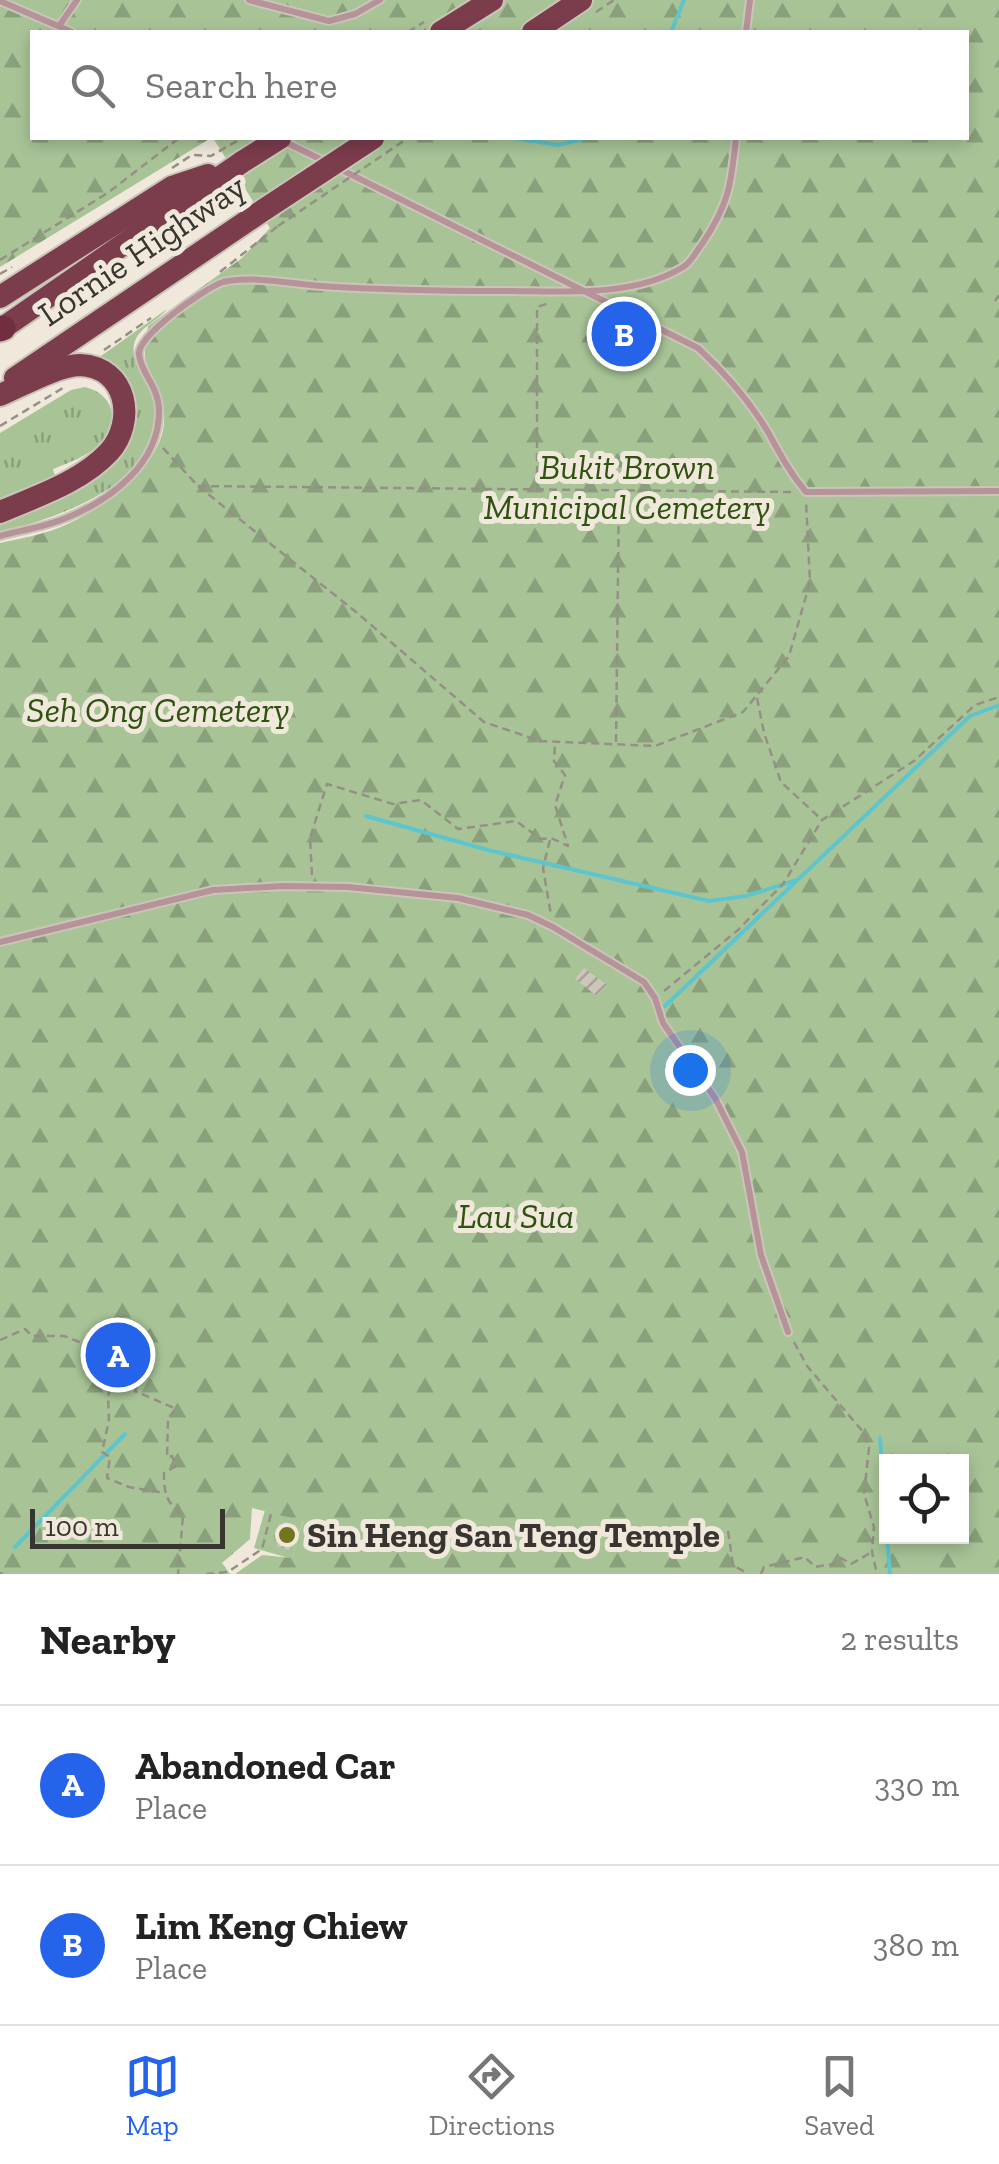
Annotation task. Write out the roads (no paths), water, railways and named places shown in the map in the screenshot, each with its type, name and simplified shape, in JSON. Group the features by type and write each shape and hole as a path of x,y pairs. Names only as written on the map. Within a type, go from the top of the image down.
{"highway":[{"path":"445,30 492,0"},
{"path":"536,30 581,0"},
{"name":"Lornie Highway","path":"1,329 236,158 274,140"},
{"name":"Lornie Highway","path":"0,391 272,217 371,140"},
{"path":"0,297 172,187 236,158"},
{"path":"0,391 71,366 85,366 104,372 123,395 126,420 110,451 74,478 0,512"}],"lane":[{"path":"60,26 77,0"},
{"path":"249,0 328,22 355,14 380,0"},
{"path":"746,30 750,0"},
{"path":"0,1 12,2 68,30"},
{"path":"282,140 666,330 708,357 738,390 767,430 785,466 806,492 999,491"},
{"path":"0,536 46,525 89,508 130,476 156,440 158,398 139,354 144,338 219,284 253,282 402,292 583,290 642,284 686,266 726,206 736,140"},
{"path":"0,942 213,890 312,886 458,898 528,915 553,926 644,982 655,998 663,1023 715,1098 742,1152 761,1254 788,1332"}],"waterway":[{"path":"672,30 684,0"},
{"path":"527,140 558,145 579,140"},
{"path":"665,1006 970,716 999,705"},
{"path":"366,816 488,850 709,901 746,896 794,881"},
{"path":"15,1547 125,1434"},
{"path":"880,1438 881,1454"},
{"path":"888,1544 890,1574"}],"place":[{"name":"Lim Keng Chiew","path":"624,334"},
{"name":"Abandoned Car","path":"118,1355"},
{"name":"Sin Heng San Teng Temple","path":"287,1535"}],"park label":[{"name":"Bukit Brown Municipal Cemetery","path":"627,487"},
{"name":"Seh Ong Cemetery","path":"158,710"},
{"name":"Lau Sua","path":"516,1216"}]}
